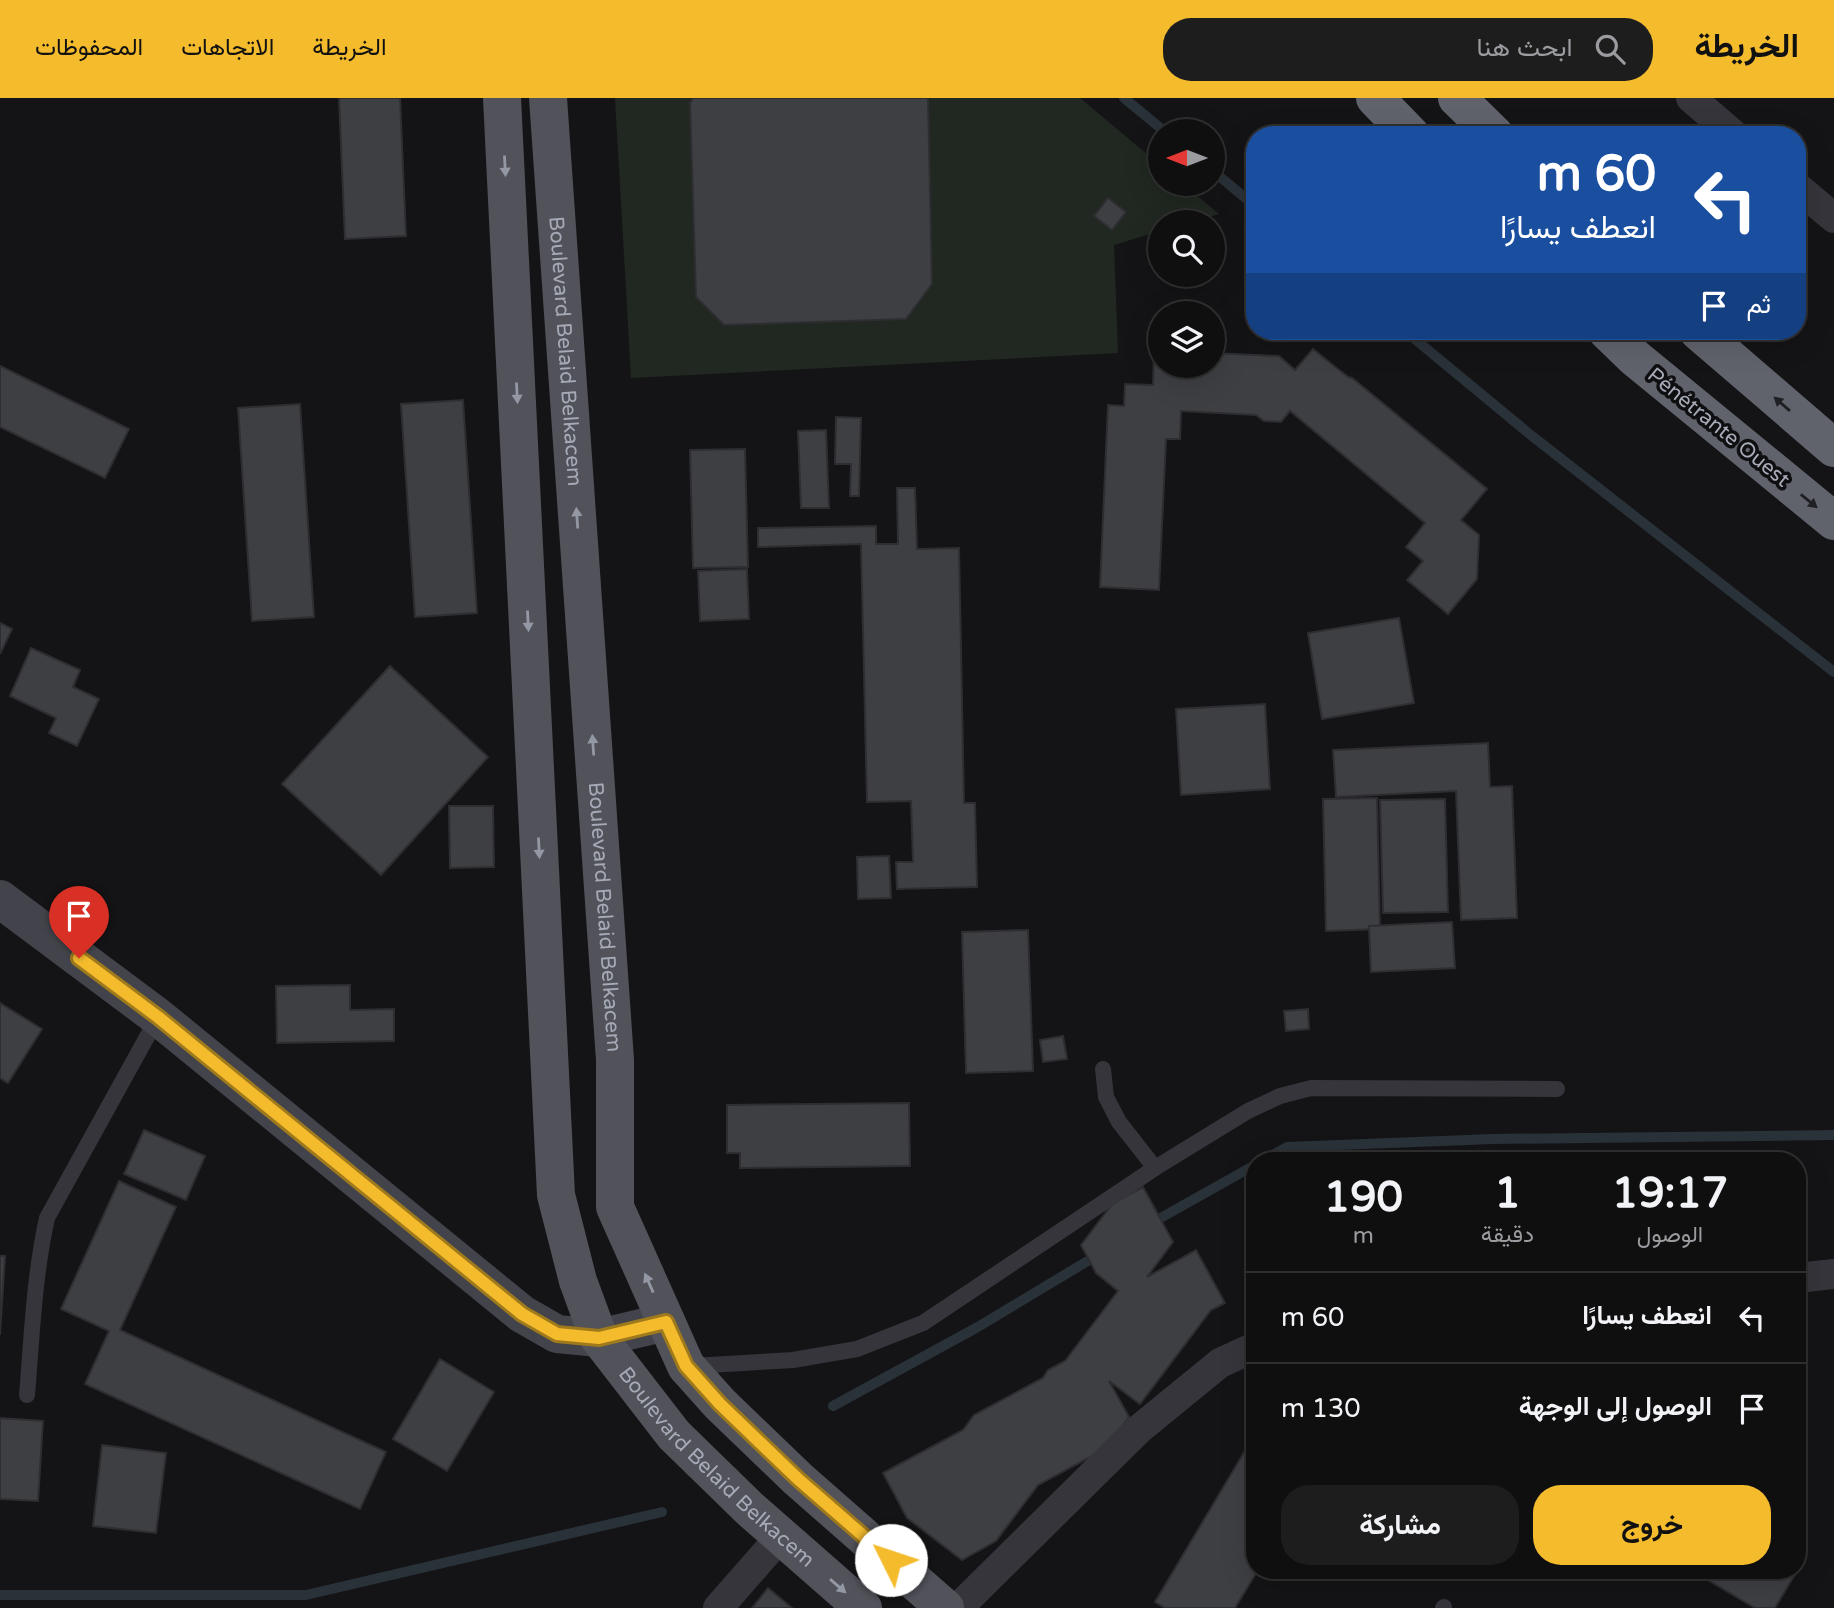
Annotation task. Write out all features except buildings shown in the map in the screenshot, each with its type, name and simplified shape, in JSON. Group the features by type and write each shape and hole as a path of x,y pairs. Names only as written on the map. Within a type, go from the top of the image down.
{"highway":[{"path":"1375,98 1402,126"},
{"path":"1457,98 1486,126"},
{"name":"Pénétrante Ouest","path":"1616,340 1834,521"},
{"path":"1708,340 1834,449"}],"main road":[{"name":"Boulevard Belaid Belkacem","path":"502,98 556,1195 578,1281 599,1338 674,1435 750,1508 863,1608"},
{"name":"Boulevard Belaid Belkacem","path":"548,98 615,1060 615,1207 686,1366 720,1404 798,1479 945,1608"}],"street":[{"path":"1691,98 1724,126"},
{"path":"1806,195 1834,218"},
{"path":"0,899 158,1017 522,1314 557,1334 599,1338 666,1322"},
{"path":"1806,1277 1834,1274"},
{"path":"958,1608 1139,1430 1220,1363 1246,1351"},
{"path":"718,1608 781,1536"}],"lane":[{"path":"27,1395 35,1287 47,1218 158,1017"},
{"path":"1103,1069 1106,1097 1119,1122 1155,1168"},
{"path":"686,1366 793,1360 857,1349 923,1323 1155,1168 1248,1111 1280,1096 1311,1088 1557,1089"}],"shaded area":[{"path":"615,98 1080,98 1148,155 1148,196 1197,196 1214,210 1148,210 1148,235 1114,245 1118,353 631,378"}],"waterway":[{"path":"1124,98 1149,119"},
{"path":"1225,181 1246,198"},
{"path":"1416,340 1532,436 1834,672"},
{"path":"1278,1152 1287,1147 1492,1139 1834,1135"},
{"path":"1148,1225 1246,1170"},
{"path":"833,1406 976,1328 1101,1253"},
{"path":"0,1595 306,1595 662,1512"}],"route":[{"path":"79,958 158,1017 522,1314 557,1334 599,1338 666,1322 686,1366 720,1404 798,1479 891,1560"}]}
